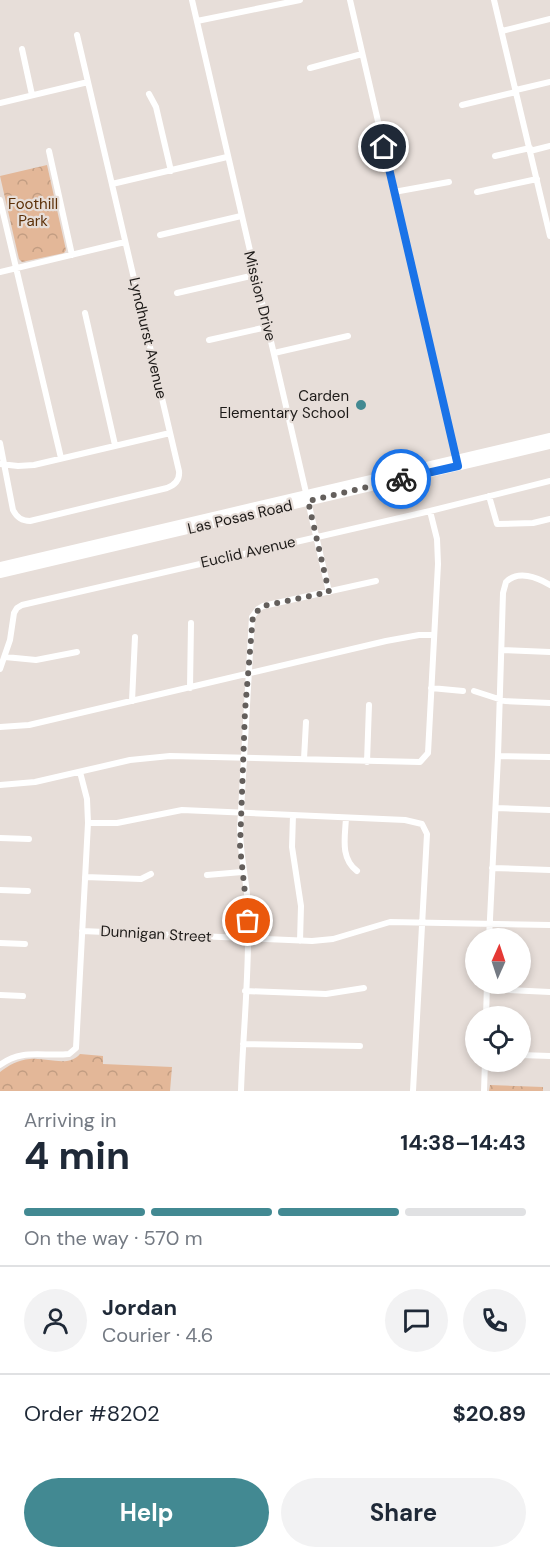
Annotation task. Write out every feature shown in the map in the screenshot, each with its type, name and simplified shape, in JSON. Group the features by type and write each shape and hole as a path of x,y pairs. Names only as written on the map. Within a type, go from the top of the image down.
{"main road":[{"name":"Las Posas Road","path":"457,463 550,438"},
{"name":"Las Posas Road","path":"0,566 457,463 550,445"},
{"name":"Las Posas Road","path":"0,574 306,497"}],"street":[{"name":"Mission Drive","path":"192,0 329,592"},
{"path":"197,21 300,0"},
{"path":"350,0 457,463"},
{"path":"494,0 537,179 548,212 550,236"},
{"path":"502,30 550,19"},
{"name":"Lyndhurst Avenue","path":"3,465 14,510 20,519 30,521 173,485 178,479 179,471 77,35"},
{"path":"22,49 32,95"},
{"path":"310,68 362,54"},
{"path":"0,103 88,82"},
{"path":"462,105 550,82"},
{"path":"149,94 156,107 171,171"},
{"path":"495,156 550,146"},
{"path":"49,151 72,255"},
{"path":"112,184 227,158"},
{"path":"477,192 537,179"},
{"path":"394,192 449,182"},
{"path":"0,200 61,458"},
{"path":"160,235 241,216"},
{"path":"0,272 125,242"},
{"path":"177,293 255,275"},
{"path":"85,313 115,446"},
{"path":"209,340 267,327"},
{"path":"274,353 348,336"},
{"path":"0,443 3,465 34,465 170,433"},
{"name":"Euclid Avenue","path":"5,657 17,608 40,600 430,511 550,481"},
{"path":"489,496 497,524 533,523 550,519"},
{"path":"0,785 35,782 130,760 149,758 200,755 367,762 416,763 423,760 428,753 439,552 430,511"},
{"path":"489,928 496,808 503,592 508,579 516,576 527,576 550,585"},
{"path":"241,1091 248,905 240,853 241,814 247,673 250,629 254,613 263,606 376,581"},
{"path":"190,688 191,623"},
{"path":"0,727 29,725 408,637 434,635"},
{"path":"132,701 135,637"},
{"path":"502,650 550,652"},
{"path":"0,669 5,657 36,660 77,652"},
{"path":"431,688 463,691"},
{"path":"474,692 500,700 550,703"},
{"path":"367,762 369,705"},
{"path":"304,759 306,722"},
{"path":"498,756 550,758"},
{"path":"0,1065 26,1053 69,1054 76,1048 88,823 87,799 81,771"},
{"path":"496,808 550,810"},
{"path":"88,823 117,823 182,810 418,822 426,831 413,1091"},
{"path":"293,815 292,847 301,906 300,941"},
{"path":"346,818 345,856 349,864 357,871"},
{"path":"0,838 29,839"},
{"path":"492,868 550,870"},
{"path":"207,874 242,872"},
{"path":"85,877 141,879 151,874"},
{"path":"0,890 28,891"},
{"name":"Dunnigan Street","path":"82,931 300,941 333,939 390,922 550,925"},
{"path":"0,943 25,944"},
{"path":"245,991 326,994 364,988"},
{"path":"531,990 550,992"},
{"path":"0,995 23,996"},
{"path":"243,1044 360,1046"},
{"path":"531,1055 550,1056"},
{"path":"484,1091 485,1072"}],"green space":[{"name":"Foothill Park","path":"47,165 66,250 64,253 22,262 19,259 0,176"},
{"path":"80,1054 103,1056 103,1064 172,1067 170,1091 0,1091 0,1072 14,1063 30,1059 63,1061"},
{"path":"490,1085 543,1087 543,1091 489,1091"}],"way so far":[{"path":"248,921 240,847 245,711 250,629 253,615 263,606 329,592 308,501 401,479"}],"place":[{"name":"Carden Elementary School","path":"361,405"}],"route":[{"path":"384,147 458,466 401,479"}]}
